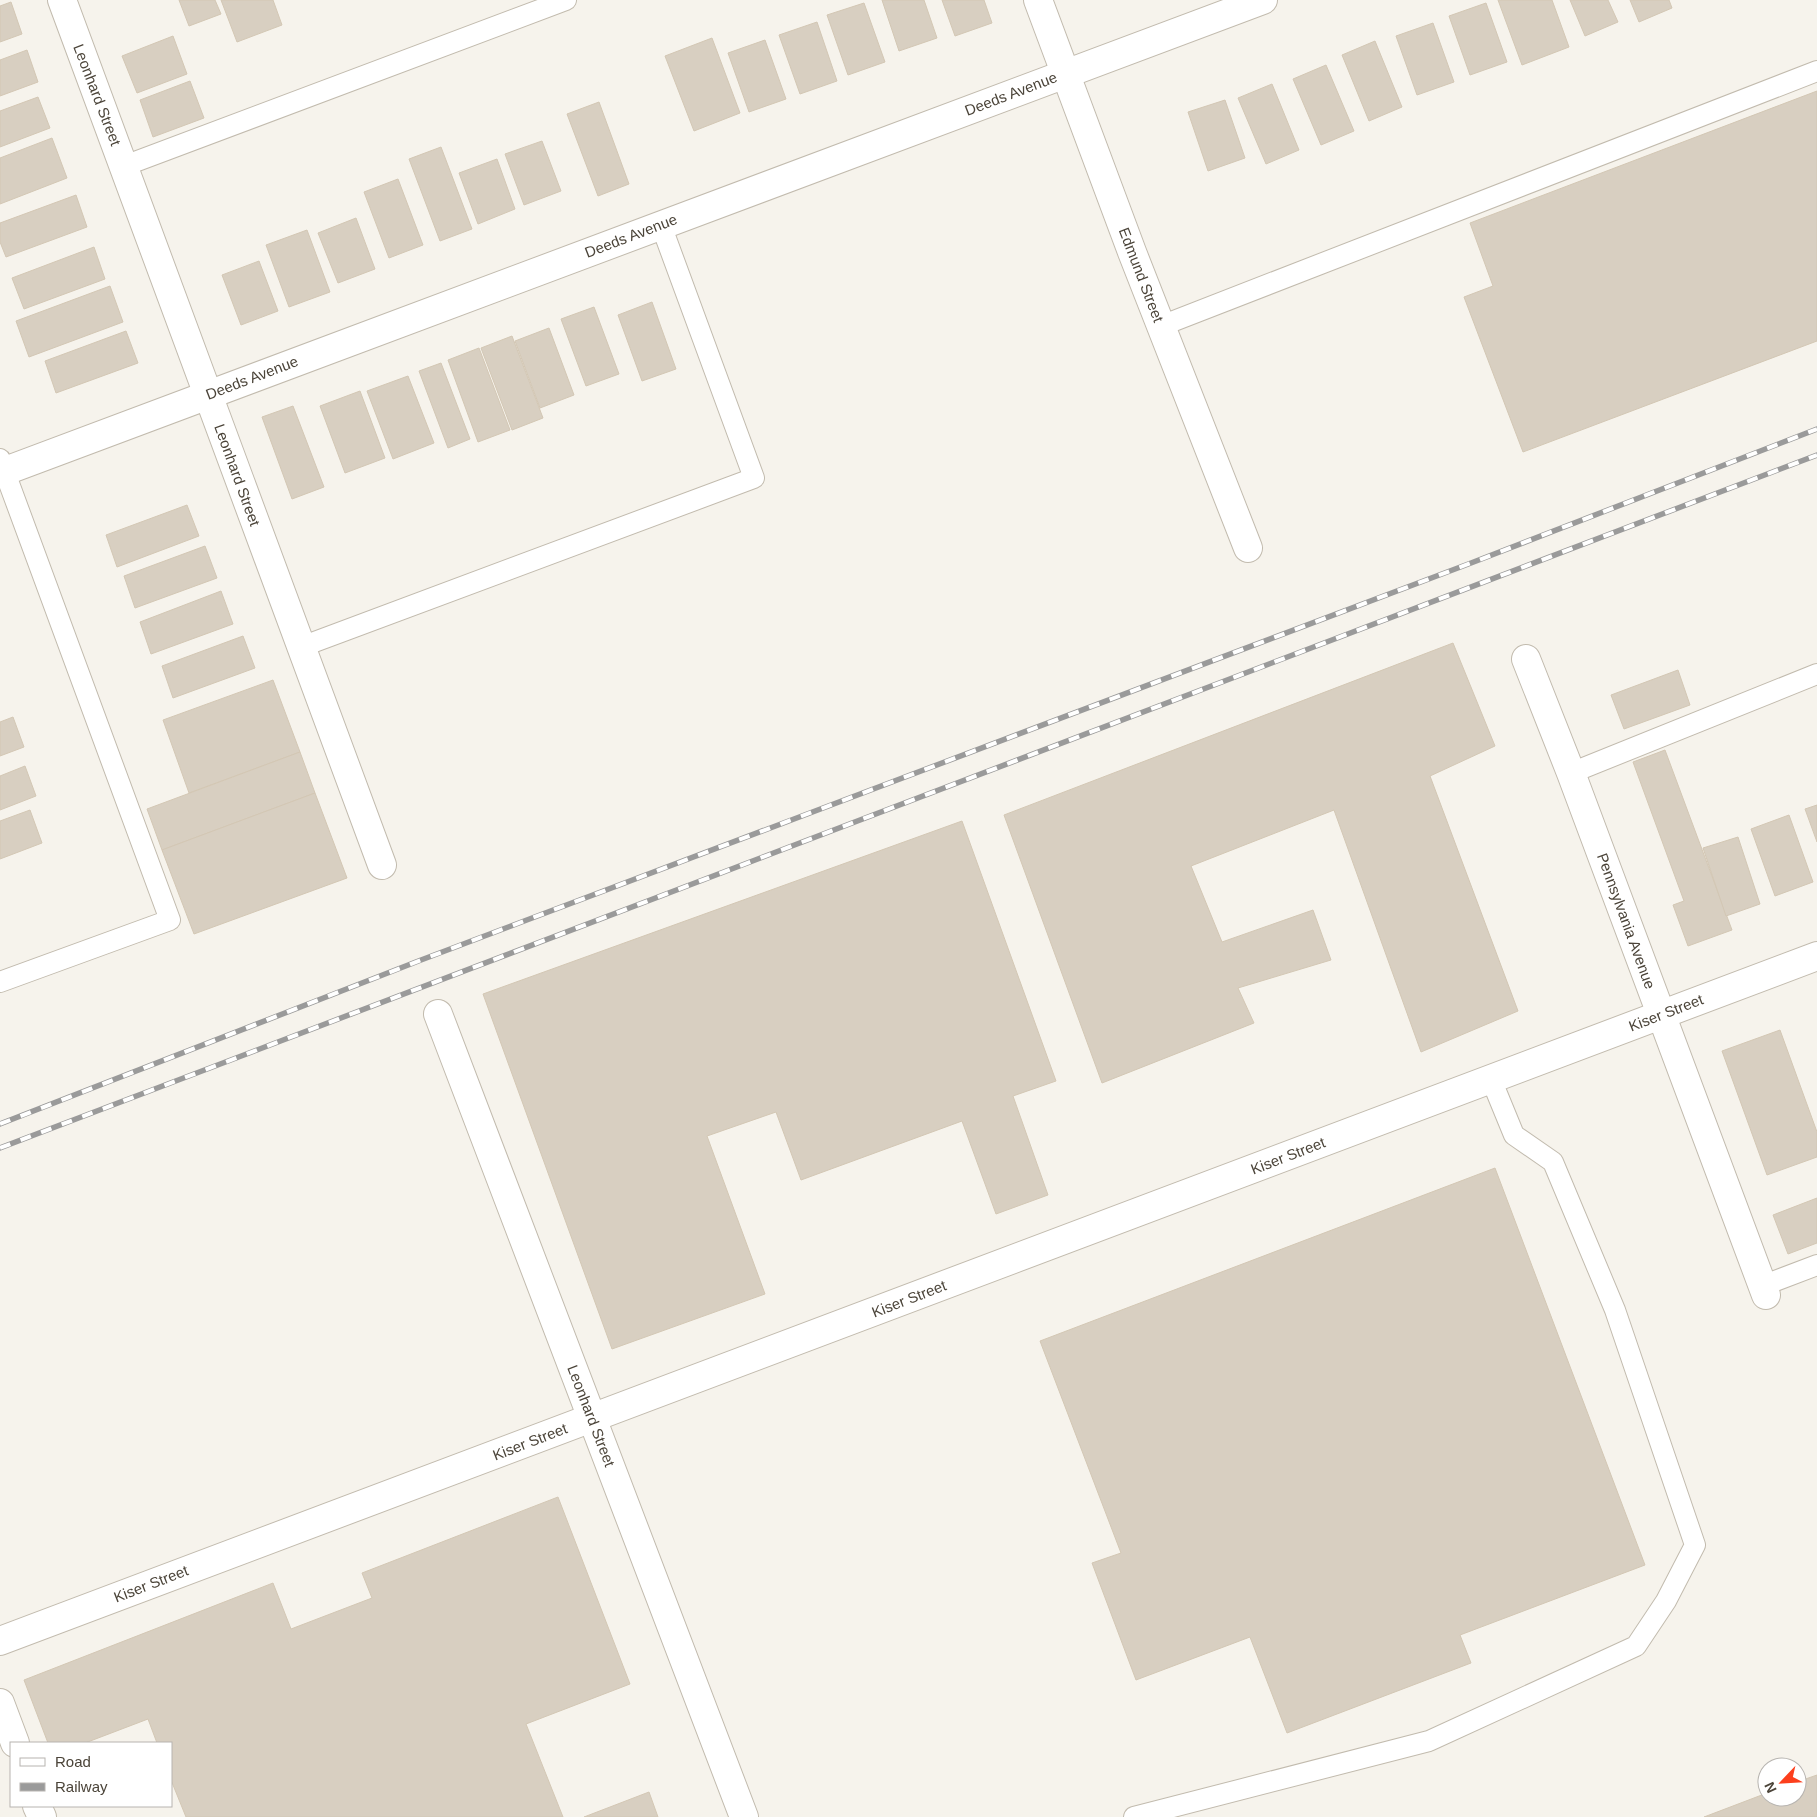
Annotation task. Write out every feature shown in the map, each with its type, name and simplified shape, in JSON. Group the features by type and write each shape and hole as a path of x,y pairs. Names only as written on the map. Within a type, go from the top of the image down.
{"street":[{"name":"Leonhard Street","path":"62,0 382,865"},
{"name":"Edmund Street","path":"1038,0 1161,326 1248,548"},
{"name":"Deeds Avenue","path":"2,467 208,395 1263,0"},
{"name":"Pennsylvania Avenue","path":"1526,659 1571,772 1764,1291"},
{"name":"Kiser Street","path":"0,1641 1817,956"},
{"name":"Leonhard Street","path":"438,1014 744,1817"},
{"path":"0,1703 15,1742"}],"lane":[{"path":"124,166 566,0"},
{"path":"1161,326 1817,71"},
{"path":"301,647 754,478 662,225"},
{"path":"0,982 170,920 2,467"},
{"path":"1571,772 1817,674"},
{"path":"1134,1817 1288,1779 1429,1741 1636,1646 1666,1602 1695,1545 1615,1310 1553,1162 1514,1135 1491,1079"},
{"path":"1764,1291 1817,1265"}],"building":[{"path":"179,0 215,0 221,14 189,26"},
{"path":"221,0 273,0 282,25 237,42"},
{"path":"882,0 924,0 937,38 899,51"},
{"path":"942,0 984,0 992,23 955,36"},
{"path":"1498,0 1552,0 1569,47 1522,65"},
{"path":"1570,0 1608,0 1618,22 1585,36"},
{"path":"1630,0 1669,0 1672,8 1639,22"},
{"path":"11,2 22,34 0,42 0,6"},
{"path":"864,3 885,62 848,75 827,15"},
{"path":"1486,3 1507,62 1470,75 1449,16"},
{"path":"817,22 837,81 800,94 779,35"},
{"path":"1433,23 1454,82 1417,95 1396,36"},
{"path":"173,36 187,74 137,93 122,56"},
{"path":"712,38 740,113 694,131 665,56"},
{"path":"765,40 786,99 749,112 728,53"},
{"path":"1375,41 1402,107 1369,121 1342,55"},
{"path":"27,50 38,82 0,96 0,60"},
{"path":"1326,65 1354,131 1321,145 1293,79"},
{"path":"190,81 204,118 153,137 140,100"},
{"path":"1272,84 1299,150 1266,164 1238,98"},
{"path":"1817,91 1817,341 1523,452 1464,297 1493,286 1470,223"},
{"path":"38,97 50,128 0,147 0,111"},
{"path":"1225,100 1245,158 1208,171 1188,112"},
{"path":"599,102 629,184 598,196 567,114"},
{"path":"52,138 67,178 0,204 0,158"},
{"path":"542,141 561,191 524,205 505,154"},
{"path":"441,147 472,229 440,241 409,159"},
{"path":"497,159 515,209 478,224 459,173"},
{"path":"398,179 423,245 389,258 364,192"},
{"path":"76,195 87,227 6,257 0,242 0,223"},
{"path":"356,218 375,269 338,283 318,233"},
{"path":"307,230 330,292 289,307 266,245"},
{"path":"94,247 105,279 24,309 12,278"},
{"path":"259,261 278,311 241,325 222,275"},
{"path":"110,286 123,322 29,357 16,321"},
{"path":"652,302 676,369 642,381 618,315"},
{"path":"594,307 619,374 586,386 561,319"},
{"path":"549,328 574,395 540,408 515,341"},
{"path":"126,331 138,363 56,393 45,361"},
{"path":"512,336 543,418 512,430 481,348"},
{"path":"479,348 510,430 478,442 448,360"},
{"path":"441,363 470,439 448,448 419,371"},
{"path":"408,376 434,443 393,459 367,391"},
{"path":"360,391 385,458 345,473 320,406"},
{"path":"293,406 324,487 292,499 262,417"},
{"path":"187,505 199,536 117,567 106,535"},
{"path":"205,546 217,578 135,608 124,576"},
{"path":"221,591 233,624 151,654 140,622"},
{"path":"243,636 255,668 173,698 162,666"},
{"path":"1453,643 1495,746 1430,776 1518,1011 1421,1052 1334,810 1191,866 1222,942 1313,910 1331,960 1238,988 1254,1023 1102,1083 1004,815"},
{"path":"1678,670 1690,705 1624,729 1611,695"},
{"path":"273,680 300,752 189,793 163,720"},
{"path":"13,717 24,747 0,756 0,722"},
{"path":"1665,750 1732,930 1688,946 1673,905 1684,901 1633,762"},
{"path":"300,752 315,793 162,850 147,809"},
{"path":"25,766 36,796 0,810 0,776"},
{"path":"315,793 347,878 194,934 162,850"},
{"path":"1817,805 1817,842 1805,809"},
{"path":"30,810 42,843 0,859 0,821"},
{"path":"1789,815 1813,882 1775,896 1751,829"},
{"path":"962,821 1056,1081 1013,1096 1048,1195 996,1214 962,1121 801,1180 776,1112 707,1136 765,1294 612,1349 483,994"},
{"path":"1738,837 1760,904 1726,916 1703,848"},
{"path":"1780,1030 1817,1132 1817,1157 1767,1175 1722,1051"},
{"path":"1495,1168 1645,1565 1460,1635 1471,1663 1287,1733 1250,1637 1136,1680 1092,1563 1121,1553 1040,1341"},
{"path":"1817,1198 1817,1243 1788,1254 1773,1215"},
{"path":"558,1497 630,1684 526,1724 563,1817 186,1817 172,1782 172,1742 157,1742 148,1719 88,1742 48,1742 24,1680 273,1583 291,1629 372,1598 362,1573"},
{"path":"1817,1775 1817,1817 1704,1817 1757,1797 1757,1807 1807,1807 1807,1778"},
{"path":"649,1792 658,1817 584,1817"}],"railway":[{"path":"0,1124 421,960 1471,563 1817,429"},
{"path":"0,1148 1817,455"}]}
